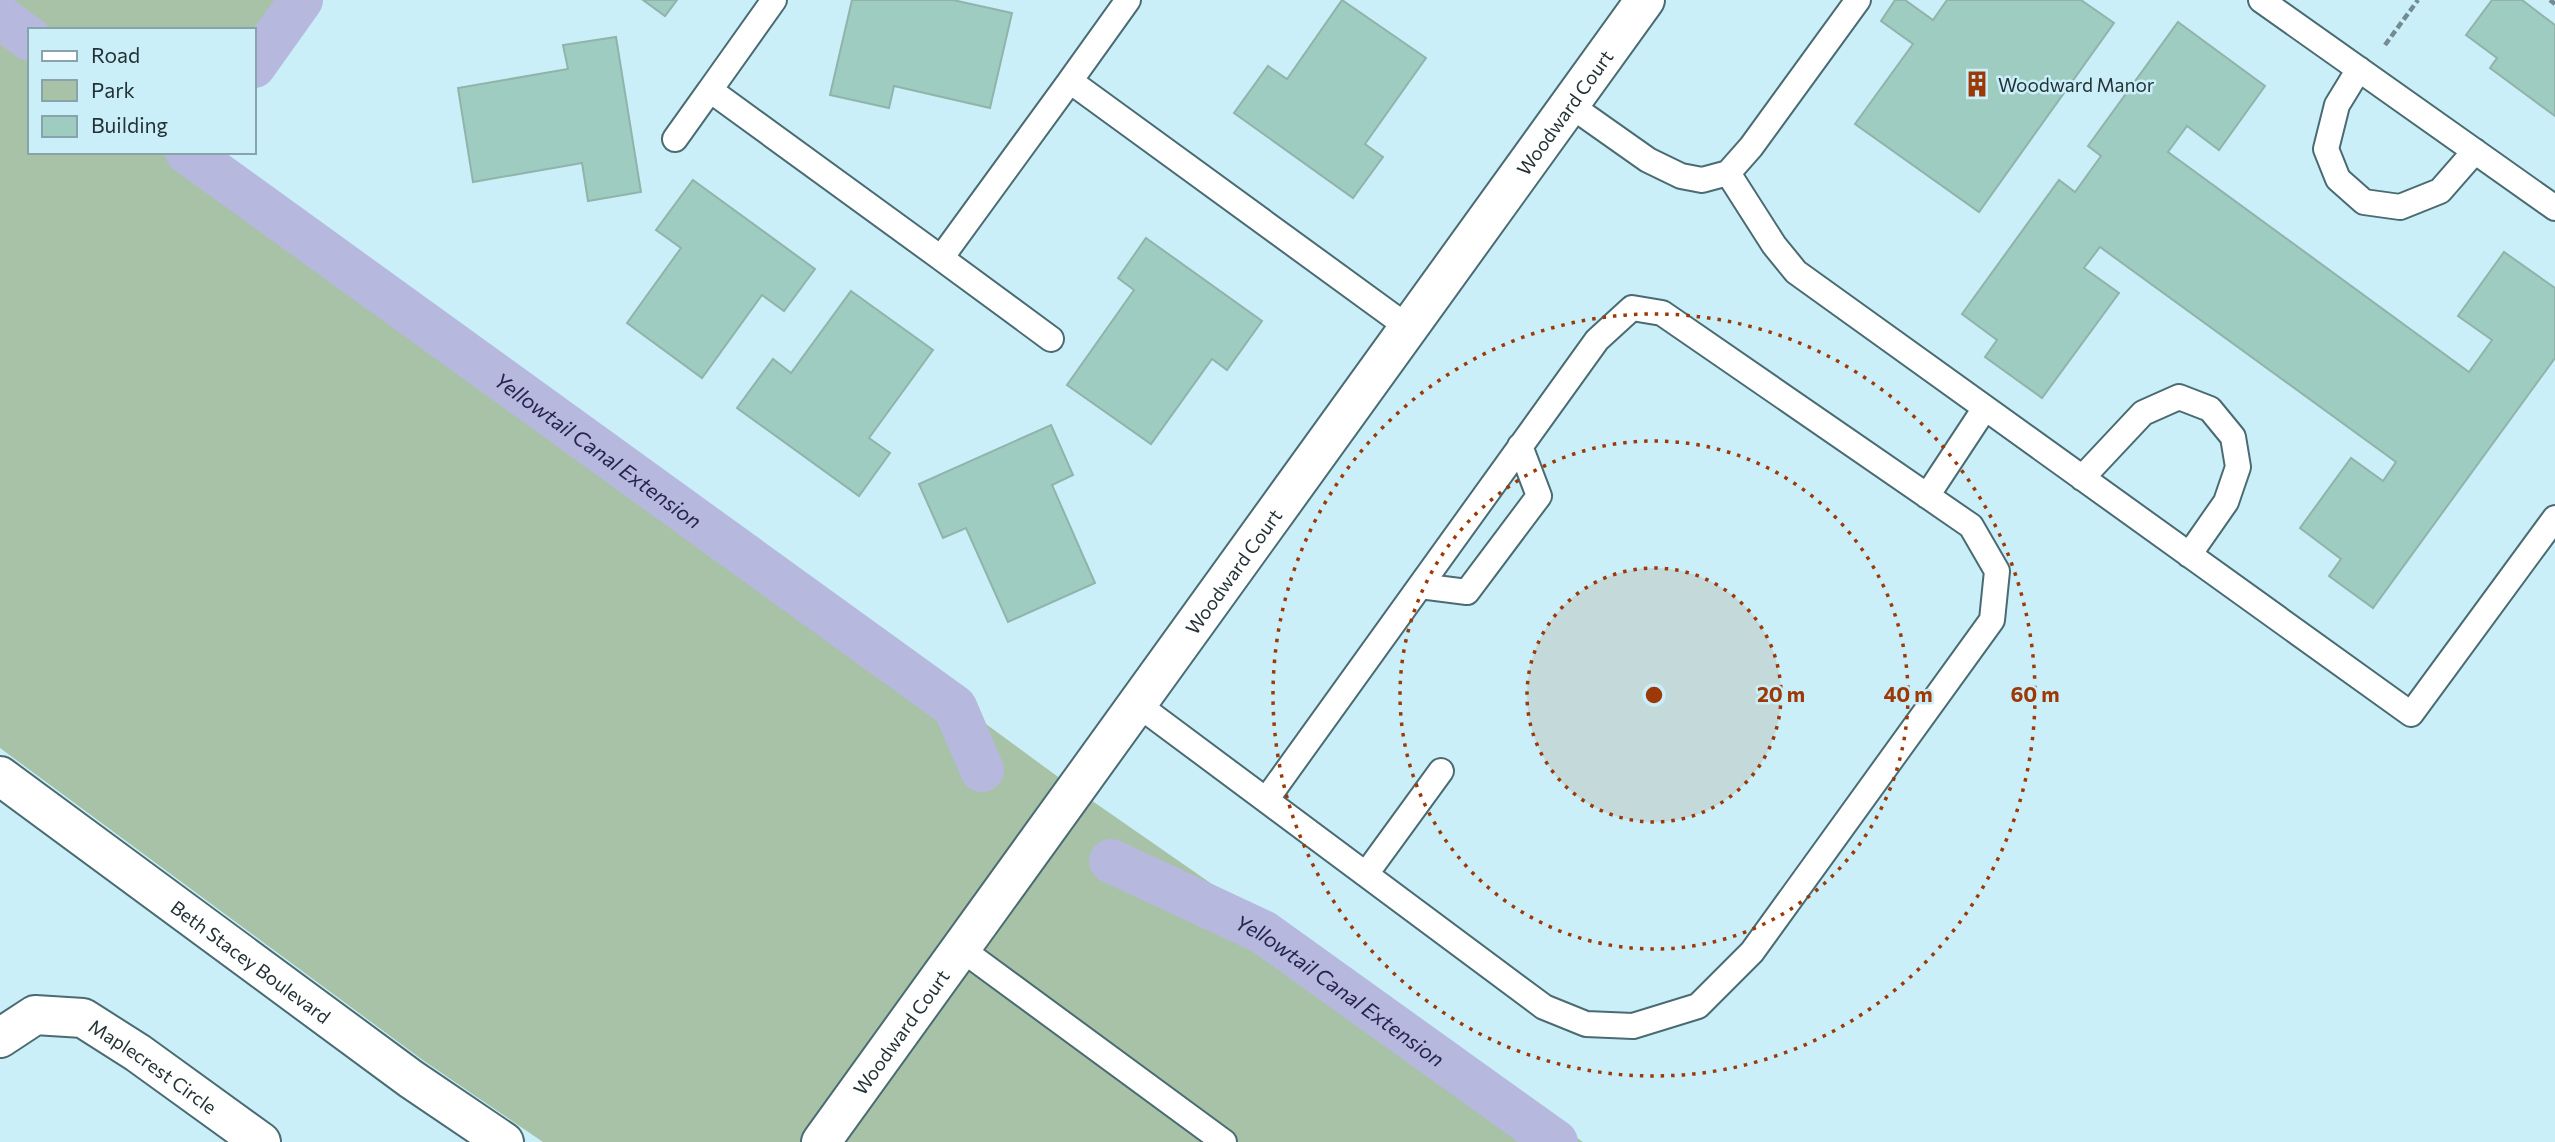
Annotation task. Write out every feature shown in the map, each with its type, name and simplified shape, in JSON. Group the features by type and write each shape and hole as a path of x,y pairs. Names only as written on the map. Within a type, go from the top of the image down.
{"street":[{"name":"Woodward Court","path":"821,1142 1645,0"},
{"name":"Beth Stacey Boulevard","path":"0,776 411,1079 504,1142"},
{"name":"Maplecrest Circle","path":"0,1038 35,1015 83,1018 138,1053 261,1142"}],"lane":[{"path":"674,139 775,0"},
{"path":"941,258 1128,0"},
{"path":"1570,105 1648,160 1681,176 1702,180 1728,173 1751,147 1858,0"},
{"path":"2261,0 2555,208"},
{"path":"2358,69 2337,105 2326,149 2338,178 2364,202 2400,207 2440,191 2475,151"},
{"path":"1070,81 1409,328"},
{"path":"710,90 1051,339"},
{"path":"1728,173 1774,246 1796,272 2411,715 2555,518"},
{"path":"1137,704 1544,1007 1586,1024 1633,1026 1698,1006 1752,952 1992,620 1997,571 1971,526 1662,313 1632,307 1597,340 1266,800"},
{"path":"2082,478 2143,413 2179,397 2210,408 2233,437 2238,467 2226,502 2189,555"},
{"path":"1927,496 1985,408"},
{"path":"1420,586 1467,593 1539,496 1520,446"},
{"path":"1366,874 1441,771"},
{"path":"960,948 1224,1142"}],"path":[{"path":"2358,69 2379,52 2418,0"},
{"path":"2550,0 2555,4"}],"green space":[{"path":"0,0 278,0 256,31 256,28 28,28 28,154 209,154 1065,782 1583,1142 543,1142 424,1061 0,748"}],"building":[{"path":"643,0 677,0 665,16"},
{"path":"852,0 953,0 1012,13 990,108 894,86 889,108 830,95"},
{"path":"1342,0 1426,58 1365,144 1383,157 1353,198 1234,113 1268,66 1287,79"},
{"name":"Woodward Manor","path":"1895,0 1905,0 1933,20 1947,0 2081,0 2114,23 1979,212 1855,124 1913,44 1881,21"},
{"path":"2492,0 2522,0 2555,25 2555,116 2490,68 2497,58 2466,35"},
{"path":"2178,22 2265,86 2219,150 2187,126 2168,152 2469,372 2492,340 2458,316 2504,252 2555,288 2555,358 2373,608 2329,576 2341,559 2300,528 2351,458 2383,481 2396,462 2100,247 2084,268 2119,293 2042,398 1985,357 1997,340 1962,314 2059,180 2075,192 2101,156 2088,146"},
{"path":"616,37 641,192 588,201 582,163 473,182 458,88 568,69 563,45"},
{"path":"693,180 815,269 784,311 762,295 702,378 627,323 681,248 656,230"},
{"path":"1146,238 1262,321 1227,370 1212,359 1151,444 1067,385 1134,290 1118,278"},
{"path":"851,291 933,350 869,438 890,453 859,496 737,408 773,359 791,373"},
{"path":"1051,425 1073,475 1052,485 1095,583 1008,622 966,528 943,538 919,484"}],"waterway":[{"path":"256,63 301,0"},
{"name":"Yellowtail Canal Extension","path":"0,17 28,38"},
{"name":"Yellowtail Canal Extension","path":"190,154 955,707 982,770"},
{"name":"Yellowtail Canal Extension","path":"1111,861 1263,932 1556,1142"}],"place":[{"name":"Woodward Manor","path":"1977,84"}]}
